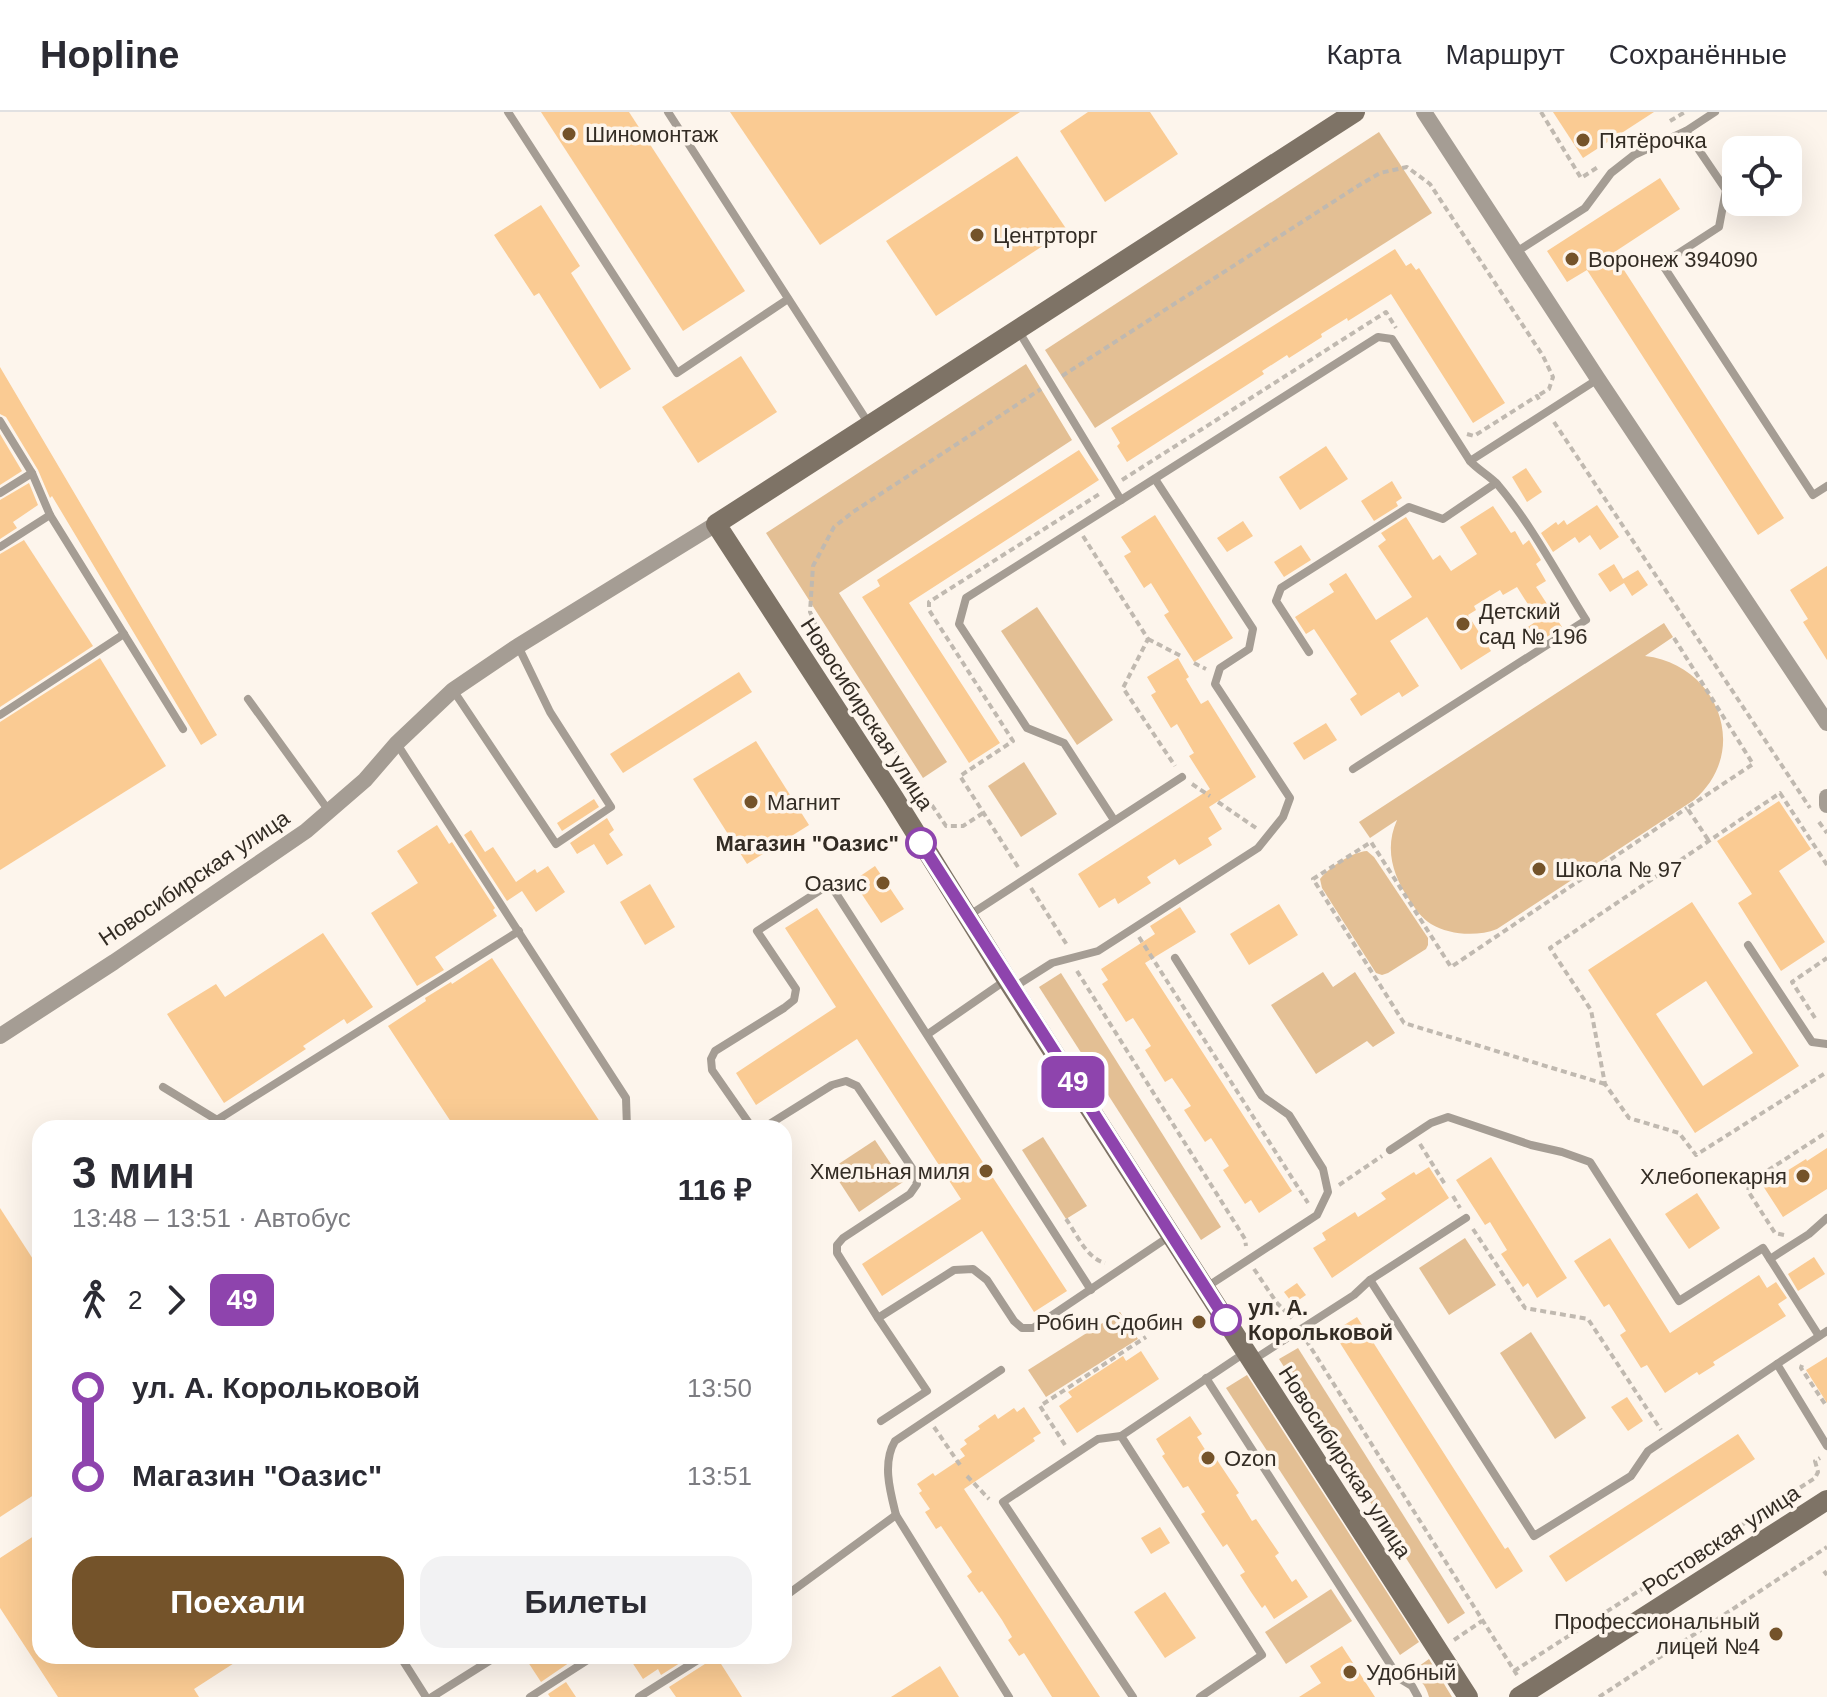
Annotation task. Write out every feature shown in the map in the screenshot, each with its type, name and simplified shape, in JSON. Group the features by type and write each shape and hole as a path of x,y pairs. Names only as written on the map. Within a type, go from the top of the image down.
{"street":[{"name":"Новосибирская улица","path":"0,1036 127,954 306,831 365,780 397,743 453,690 1355,112"},
{"path":"1424,112 1827,723"},
{"name":"Новосибирская улица","path":"716,524 1468,1697"},
{"path":"1827,797 1827,805"},
{"name":"Ростовская улица","path":"1523,1694 1827,1500"}],"lane":[{"path":"508,112 677,373 788,299"},
{"path":"668,112 869,426"},
{"path":"1516,252 1585,208 1611,173 1634,155 1686,131 1715,112"},
{"path":"1686,131 1726,190 1719,227 1662,264 1813,495 1827,486"},
{"path":"1018,330 1121,500"},
{"path":"1114,820 1064,743 1027,728 959,624 966,598 1378,337 1392,339 1470,461 1496,483 1527,525 1586,620 1353,769"},
{"path":"1470,461 1598,379"},
{"path":"0,421 32,473 50,515 183,729"},
{"path":"0,493 32,473"},
{"path":"928,1034 1010,984 1052,963 1098,951 1258,848 1283,817 1290,798 1215,684 1220,668 1249,649 1253,629 1155,479"},
{"path":"1309,652 1276,601 1281,588 1409,507 1443,519 1496,483"},
{"path":"0,547 50,515"},
{"path":"0,715 124,634"},
{"path":"453,690 556,844 611,807 550,712 518,646"},
{"path":"248,699 329,812"},
{"path":"397,743 626,1098 627,1120"},
{"path":"967,916 1182,777"},
{"path":"747,1120 712,1070 711,1059 715,1051 794,1000 796,989 757,931 830,884 1091,1290"},
{"path":"163,1087 217,1120 519,931"},
{"path":"1748,945 1812,1042 1827,1044"},
{"path":"1175,958 1262,1096 1289,1115 1323,1169 1328,1192 1317,1215 1205,1288"},
{"path":"774,1120 832,1085 846,1081 857,1086 914,1171 917,1184 910,1194 837,1245 837,1253 927,1391 881,1421"},
{"path":"1370,1280 1534,1536 1631,1476 1648,1451 1823,1333 1763,1248 1679,1301 1590,1162 1448,1117 1431,1123 1390,1150"},
{"path":"1133,1697 1003,1502 1098,1439 1121,1436 1206,1378 1249,1357 1354,1295 1370,1280 1466,1218"},
{"path":"1770,1259 1809,1234 1827,1218"},
{"path":"878,1318 954,1270 973,1269 987,1280 1014,1321 1022,1328 1033,1328 1171,1236"},
{"path":"1777,1364 1827,1449"},
{"path":"1001,1370 895,1441 888,1452 889,1488 896,1515 1009,1697"},
{"path":"1206,1378 1399,1678 1412,1686 1418,1697"},
{"path":"1121,1436 1262,1655 1200,1697"},
{"path":"792,1591 896,1515"},
{"path":"406,1664 429,1697 484,1664"},
{"path":"530,1697 582,1664"},
{"path":"639,1697 691,1664"}],"path":[{"path":"1541,112 1581,178"},
{"path":"983,813 963,826 946,826 888,744 812,620 813,566 834,527 853,512 1361,184 1380,173 1407,167 1430,184 1543,356 1553,377 1549,389 1537,396"},
{"path":"1078,527 1148,639 1181,656"},
{"path":"1605,1084 1404,1023 1313,879 1371,842 1451,967 1753,764 1674,638"},
{"path":"1148,639 1123,688 1182,777 1210,796"},
{"path":"1827,865 1780,793 1550,948 1591,1010 1605,1084 1629,1118 1679,1133 1696,1155 1827,1072"},
{"path":"1218,802 1267,836"},
{"path":"1687,808 1709,841"},
{"path":"1137,934 1311,1208"},
{"path":"1820,1026 1792,982 1827,958"},
{"path":"1090,966 1078,973 1245,1239 1248,1260 1277,1303 1292,1318"},
{"path":"1784,1235 1775,1233 1748,1191 1750,1182 1827,1132"},
{"path":"1413,1134 1446,1186"},
{"path":"1328,1192 1390,1150"},
{"path":"1466,1218 1525,1308 1588,1319 1666,1438"},
{"path":"1066,1219 1096,1261 1106,1264"},
{"path":"1245,1239 1255,1245"},
{"path":"1068,1450 1040,1406 1146,1337"},
{"path":"1304,1337 1514,1671 1523,1694"},
{"path":"1803,1362 1801,1368 1827,1407"},
{"path":"928,1419 960,1465"},
{"path":"1514,1671 1815,1478 1818,1472 1815,1461 1827,1449"},
{"path":"967,1476 991,1501"},
{"path":"1599,1697 1827,1547"}],"shaded area":[{"path":"1379,132 1432,213 1095,428 1045,350"},
{"path":"1026,364 1072,440 839,593 947,762 923,778 766,533"},
{"path":"1037,607 1113,720 1077,745 1001,631"},
{"path":"1664,623 1673,637 1645,656 1670,662 1691,675 1707,692 1718,712 1723,735 1721,758 1712,780 1694,800 1497,929 1463,934 1446,931 1428,922 1410,901 1395,872 1391,841 1397,820 1370,838 1359,822"},
{"path":"1024,762 1057,814 1021,837 988,786"},
{"path":"1367,851 1428,938 1426,949 1382,975 1376,973 1322,888 1320,879 1341,861"},
{"path":"1323,972 1333,987 1355,972 1395,1033 1373,1047 1367,1041 1316,1074 1271,1005"},
{"path":"1061,973 1221,1227 1201,1240 1039,987"},
{"path":"1043,1137 1087,1206 1066,1219 1022,1150"},
{"path":"875,1140 903,1182 859,1212 831,1169"},
{"path":"1465,1238 1496,1285 1449,1315 1419,1268"},
{"path":"1120,1312 1138,1339 1046,1397 1028,1370"},
{"path":"1531,1332 1586,1418 1555,1439 1500,1353"},
{"path":"1298,1348 1465,1613 1448,1624 1279,1359"},
{"path":"1247,1375 1419,1642 1400,1655 1226,1388"},
{"path":"1331,1589 1352,1621 1286,1664 1265,1632"},
{"path":"1429,1659 1452,1697 1429,1697 1422,1682 1409,1673"}],"building":[{"path":"541,112 629,112 745,291 683,331"},
{"path":"730,112 1020,112 820,245"},
{"path":"1088,112 1150,112 1178,154 1105,202 1060,131"},
{"path":"1553,112 1654,112 1583,158"},
{"name":"Центрторг","path":"1017,156 1067,230 936,316 886,241"},
{"path":"1660,178 1680,209 1613,253 1784,518 1758,535 1587,270 1567,282 1547,251"},
{"path":"541,205 580,266 571,273 631,369 600,389 539,293 534,296 494,235"},
{"path":"1395,249 1406,266 1411,263 1416,270 1419,268 1505,403 1473,423 1391,294 1321,334 1322,337 1289,358 1287,355 1262,371 1264,374 1127,462 1111,428"},
{"path":"741,356 777,412 698,463 662,407"},
{"path":"0,367 217,735 201,745 52,496 50,498 38,470 6,417 0,414"},
{"path":"0,434 22,471 0,485"},
{"path":"1326,446 1348,479 1300,510 1279,477"},
{"path":"1079,450 1099,480 909,603 1000,743 969,763 862,597 880,586 877,580"},
{"path":"1526,468 1542,492 1527,502 1512,477"},
{"path":"1392,481 1402,498 1396,502 1398,506 1374,521 1361,501"},
{"path":"29,483 38,505 13,522 17,528 0,539 0,500"},
{"path":"1597,505 1619,537 1600,550 1590,535 1579,543 1575,537 1553,552 1541,533 1556,522 1558,525 1564,520 1567,525"},
{"path":"1493,506 1511,533 1515,531 1523,545 1529,540 1541,560 1536,564 1546,581 1536,587 1562,627 1536,644 1525,629 1538,620 1517,587 1503,595 1500,590 1474,606 1476,610 1468,615 1491,651 1461,670 1427,617 1390,641 1419,686 1402,697 1399,692 1361,716 1350,699 1357,694 1314,629 1306,634 1295,617 1334,592 1329,584 1346,573 1376,620 1412,597 1378,546 1386,540 1381,533 1406,517 1433,560 1440,555 1451,571 1477,554 1460,527"},
{"path":"1155,515 1233,638 1194,662 1164,615 1169,612 1151,583 1144,588 1124,556 1131,552 1121,537"},
{"path":"1243,521 1253,536 1227,552 1217,538"},
{"path":"24,540 93,646 0,707 0,554"},
{"path":"1301,545 1311,560 1284,577 1274,562"},
{"path":"1614,564 1623,579 1638,570 1648,585 1632,596 1624,583 1610,592 1598,574"},
{"path":"1827,566 1827,660 1803,622 1808,619 1790,590"},
{"path":"100,658 166,766 0,870 0,722"},
{"path":"1178,658 1201,704 1208,700 1256,777 1209,807 1222,829 1208,838 1212,845 1179,865 1175,859 1147,877 1151,883 1118,904 1115,898 1099,908 1078,874 1210,789 1189,756 1194,753 1177,724 1171,728 1151,695 1156,692 1147,677"},
{"path":"739,672 752,692 623,773 610,754"},
{"path":"1326,723 1337,740 1304,760 1293,743"},
{"name":"Магнит","path":"756,741 809,825 747,864 693,779"},
{"path":"594,799 599,807 562,831 557,823"},
{"path":"1779,801 1811,849 1779,871 1825,942 1781,971 1738,903 1752,894 1717,841"},
{"path":"607,818 614,830 609,834 623,855 607,865 594,844 577,854 570,843"},
{"path":"437,825 449,844 452,842 495,908 493,910 497,916 435,957 444,970 417,986 371,913 418,883 397,851"},
{"path":"471,830 485,852 493,847 516,882 535,869 537,873 548,866 565,892 536,912 522,891 507,901 464,835"},
{"path":"875,866 904,909 881,923 853,881"},
{"path":"650,884 675,927 645,945 620,902"},
{"path":"1692,902 1799,1066 1695,1133 1588,970","holes":["1706,981 1753,1053 1703,1086 1656,1014"]},
{"path":"1279,904 1298,935 1249,965 1230,934"},
{"path":"1180,907 1196,932 1145,963 1292,1191 1259,1213 1251,1200 1245,1204 1223,1170 1229,1166 1211,1138 1205,1142 1184,1110 1191,1106 1172,1078 1165,1082 1145,1050 1151,1046 1133,1018 1126,1022 1102,984 1108,980 1101,969 1155,934 1150,926"},
{"path":"817,908 1067,1291 1034,1312 982,1231 882,1296 862,1264 961,1199 857,1039 756,1105 736,1073 836,1007 785,928"},
{"path":"323,933 373,1007 347,1024 344,1019 303,1046 306,1049 224,1103 167,1014 216,984 225,997"},
{"path":"492,958 599,1120 450,1120 388,1026 426,1001 425,998"},
{"name":"Хлебопекарня","path":"1827,1148 1827,1189 1783,1217 1763,1186"},
{"path":"1491,1157 1567,1278 1537,1298 1528,1283 1523,1287 1501,1254 1507,1250 1490,1222 1485,1225 1456,1180"},
{"path":"1429,1167 1449,1198 1332,1278 1313,1248 1326,1240 1322,1233 1355,1212 1358,1217 1386,1199 1381,1193 1414,1172 1416,1175"},
{"path":"1697,1193 1720,1228 1689,1249 1665,1214"},
{"path":"0,1208 32,1258 32,1496 0,1517"},
{"path":"1610,1238 1670,1333 1759,1275 1767,1288 1776,1282 1787,1298 1778,1304 1786,1316 1713,1362 1715,1365 1699,1375 1697,1372 1665,1393 1647,1365 1641,1368 1620,1335 1626,1331 1609,1304 1604,1307 1574,1261"},
{"path":"1814,1257 1825,1274 1798,1291 1788,1274"},
{"path":"1297,1283 1306,1295 1293,1304 1284,1292"},
{"path":"1357,1317 1505,1549 1508,1547 1523,1571 1496,1589 1333,1332"},
{"path":"1141,1351 1159,1379 1077,1433 1059,1406 1072,1397 1068,1392 1123,1356 1126,1361"},
{"path":"1827,1357 1827,1403 1806,1370"},
{"path":"1627,1397 1643,1421 1628,1431 1611,1407"},
{"path":"1024,1407 1041,1433 1033,1438 1035,1441 964,1489 1100,1697 1052,1697 1024,1653 1019,1656 1008,1640 1012,1637 1002,1620 982,1591 979,1593 967,1576 972,1572 941,1526 936,1529 925,1512 930,1509 919,1493 922,1491 917,1484 965,1456 960,1449 967,1444 964,1440 980,1429 978,1426 995,1414 998,1419 1014,1408 1017,1412"},
{"path":"1190,1416 1202,1434 1197,1437 1213,1462 1217,1460 1239,1493 1236,1495 1252,1521 1256,1519 1279,1553 1275,1556 1292,1582 1296,1579 1308,1597 1274,1619 1265,1605 1262,1608 1240,1575 1245,1572 1227,1544 1223,1547 1201,1514 1205,1512 1188,1486 1183,1488 1162,1456 1165,1454 1156,1439"},
{"path":"1738,1434 1755,1459 1566,1582 1549,1556"},
{"path":"1160,1527 1170,1543 1151,1554 1141,1538"},
{"path":"32,1537 32,1657 0,1608 0,1558"},
{"path":"1165,1592 1196,1638 1165,1658 1134,1612"},
{"path":"1342,1646 1375,1697 1299,1697 1321,1683 1310,1666"},
{"path":"36,1664 233,1664 194,1689 199,1697 58,1697"},
{"path":"529,1664 567,1664 541,1682"},
{"path":"633,1664 678,1664 661,1675 658,1669 643,1679"},
{"path":"705,1664 721,1664 742,1697 676,1697 669,1687"},
{"path":"940,1666 959,1697 891,1697"},
{"path":"566,1682 576,1697 550,1697 548,1694"}],"bus line":[{"name":"49","path":"921,843 1226,1320"}],"place":[{"name":"Шиномонтаж","path":"569,134"},
{"name":"Пятёрочка","path":"1583,140"},
{"name":"Центрторг","path":"977,235"},
{"name":"Воронеж 394090","path":"1572,259"},
{"name":"Детский сад № 196","path":"1463,624"},
{"name":"Магнит","path":"751,802"},
{"name":"Магазин \"Оазис\"","path":"921,843"},
{"name":"Школа № 97","path":"1539,869"},
{"name":"Оазис","path":"883,883"},
{"name":"Хмельная миля","path":"986,1171"},
{"name":"Хлебопекарня","path":"1803,1176"},
{"name":"ул. А. Корольковой","path":"1226,1320"},
{"name":"Робин Сдобин","path":"1199,1322"},
{"name":"Ozon","path":"1208,1458"},
{"name":"Профессиональный лицей №4","path":"1776,1634"},
{"name":"Удобный","path":"1350,1672"}]}
